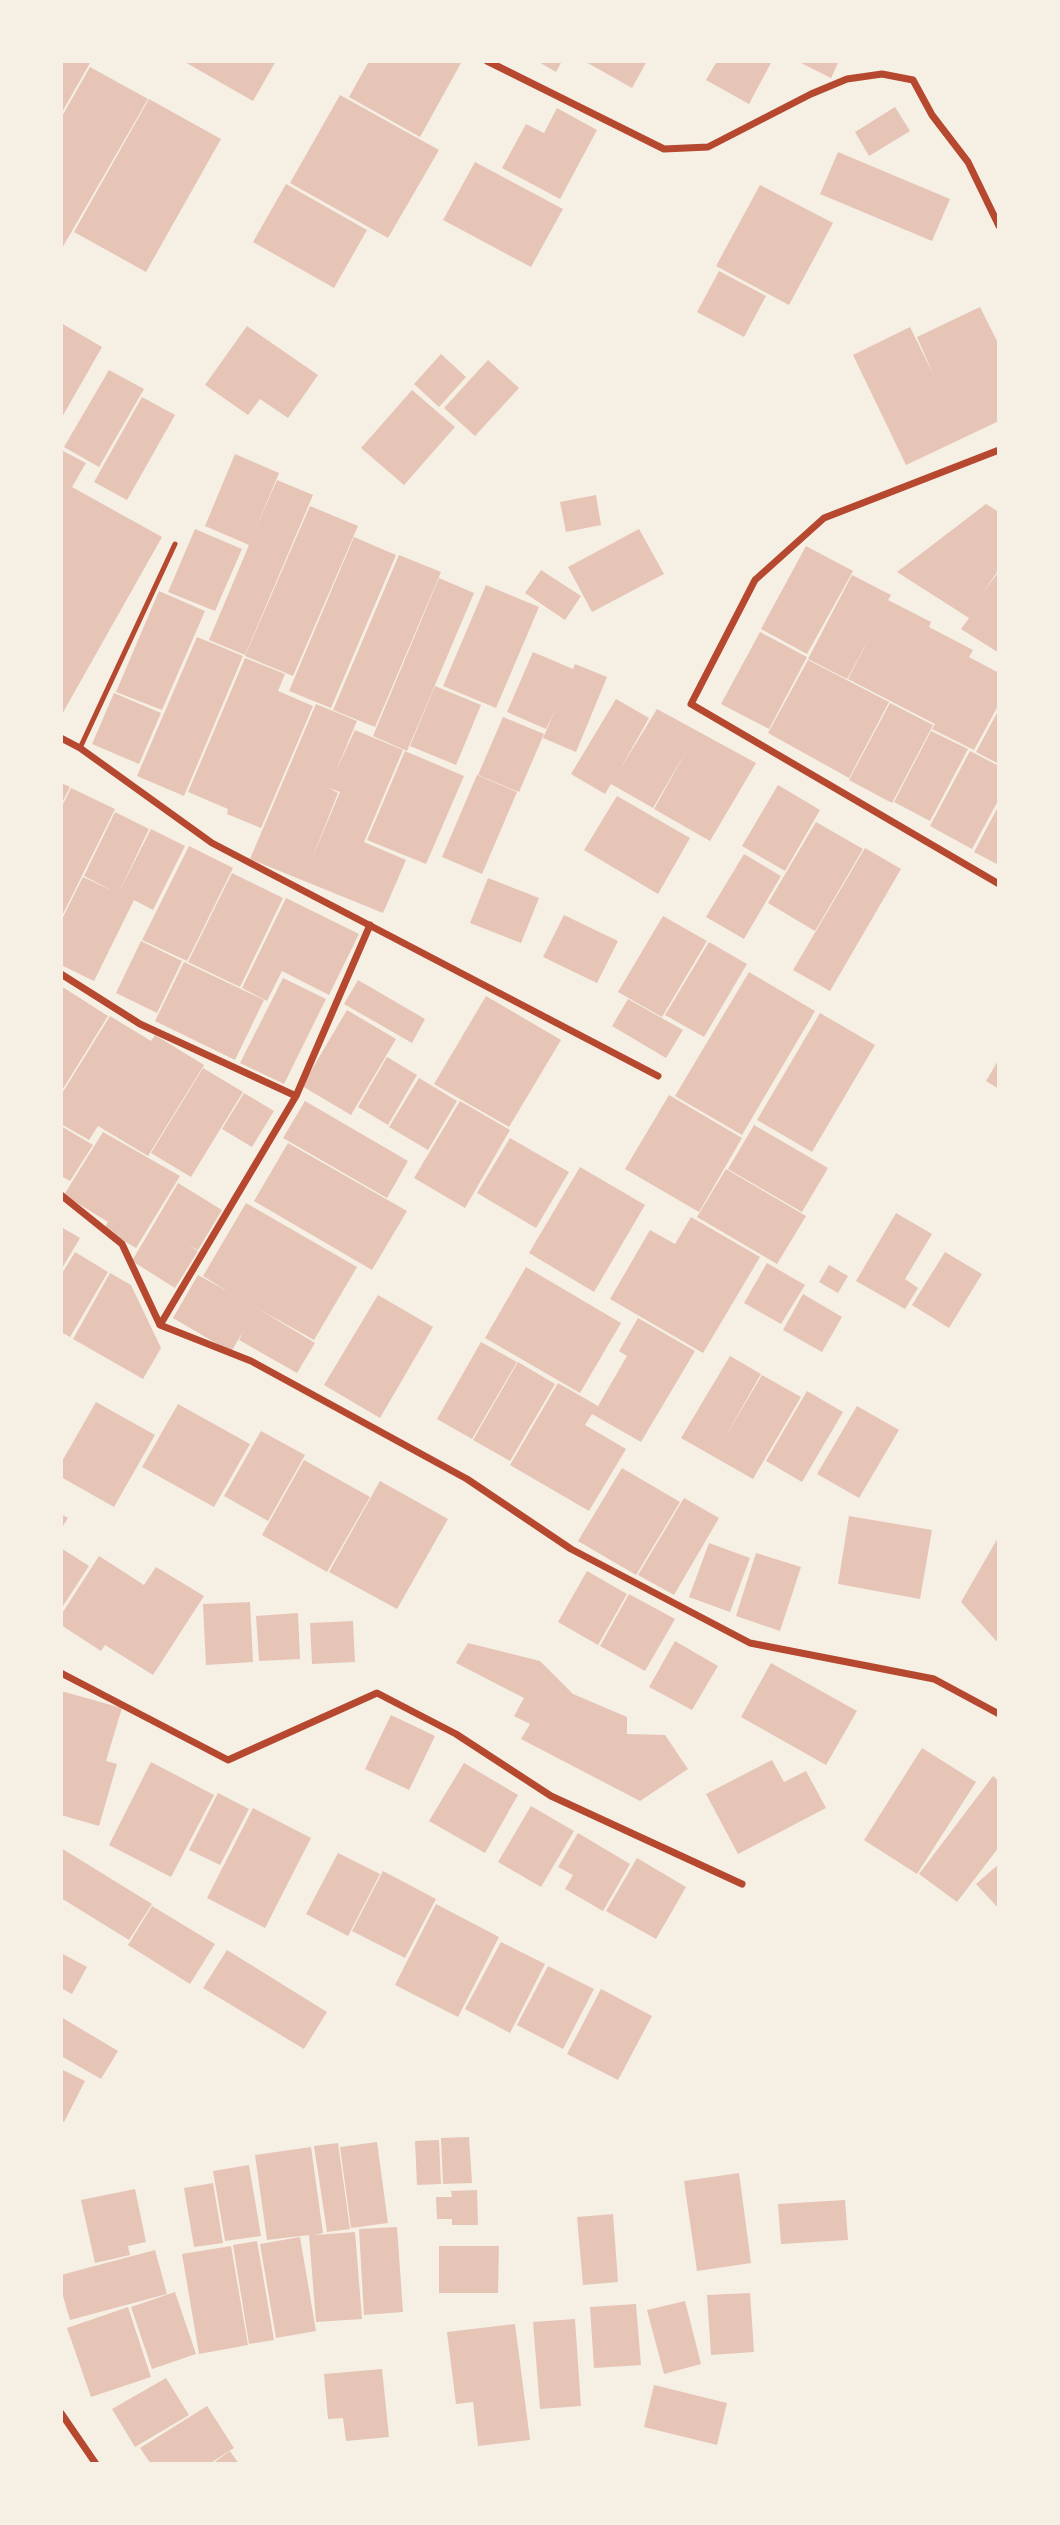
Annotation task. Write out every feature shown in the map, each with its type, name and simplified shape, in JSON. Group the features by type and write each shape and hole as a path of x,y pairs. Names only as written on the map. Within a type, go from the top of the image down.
{"street":[{"path":"487,61 664,149 708,147 811,94 847,79 882,74 913,80 932,115 968,162 999,226"},
{"path":"999,450 824,518 755,580 691,704 999,884"},
{"path":"61,738 80,748 212,843 658,1076"},
{"path":"160,1325 296,1097 370,925"},
{"path":"61,974 140,1024 296,1097"},
{"path":"61,1195 122,1244 160,1325 251,1361 467,1479 571,1549 750,1643 934,1679 999,1714"},
{"path":"61,1673 228,1760 377,1692 456,1734 551,1796 742,1884"},
{"path":"61,2413 96,2464"}],"lane":[{"path":"80,748 175,544"}],"building":[{"path":"61,61 91,61 61,114"},
{"path":"183,61 276,61 253,101"},
{"path":"369,61 461,63 420,137 349,97"},
{"path":"537,61 562,61 556,72"},
{"path":"584,61 647,61 632,88"},
{"path":"717,61 772,61 749,104 706,80"},
{"path":"797,61 839,61 831,78"},
{"path":"90,67 148,99 61,250 61,118"},
{"path":"340,95 439,150 388,238 290,183"},
{"path":"149,99 221,139 146,272 74,232"},
{"path":"895,107 910,131 869,156 855,132"},
{"path":"557,108 597,130 560,199 502,168 526,124 544,133"},
{"path":"838,152 950,199 932,241 820,194"},
{"path":"475,162 563,209 531,267 443,220"},
{"path":"286,184 367,230 334,288 253,242"},
{"path":"760,185 833,223 789,305 716,266"},
{"path":"719,271 766,296 744,337 697,312"},
{"path":"980,307 999,345 999,421 906,465 853,355 910,327 934,376 917,337"},
{"path":"61,323 102,347 61,419"},
{"path":"247,326 318,375 288,418 260,399 248,415 205,385"},
{"path":"441,354 466,377 439,407 414,384"},
{"path":"488,360 519,388 475,436 444,408"},
{"path":"109,370 144,389 99,467 64,447"},
{"path":"412,390 455,427 404,485 361,448"},
{"path":"142,397 175,415 127,500 94,482"},
{"path":"61,450 86,463 72,487 162,537 61,716"},
{"path":"235,454 279,473 254,532 277,480 313,495 245,655 209,640 249,545 205,526"},
{"path":"596,495 601,525 566,532 560,502"},
{"path":"986,504 999,512 999,569 982,594 999,571 999,653 961,629 969,618 897,572"},
{"path":"310,506 358,526 293,676 245,656"},
{"path":"195,529 242,549 215,611 168,592"},
{"path":"639,529 664,574 592,612 568,567"},
{"path":"354,537 396,555 331,708 289,691"},
{"path":"806,546 853,571 807,654 761,629"},
{"path":"399,555 441,572 375,727 333,710"},
{"path":"541,570 581,596 565,620 525,593"},
{"path":"852,575 891,595 888,600 931,622 929,627 973,650 969,657 999,673 999,704 974,750 932,729 935,724 848,679 872,633 847,679 808,659"},
{"path":"439,578 474,593 407,751 373,736"},
{"path":"486,585 539,607 496,708 443,686"},
{"path":"159,591 205,611 162,710 116,692"},
{"path":"760,632 807,657 769,729 721,704"},
{"path":"197,637 243,656 184,796 137,776"},
{"path":"533,652 573,669 575,664 607,677 576,752 543,738 557,706 546,729 507,712"},
{"path":"245,658 285,674 278,691 313,706 261,828 227,814 228,809 188,792"},
{"path":"808,660 889,702 849,778 768,733"},
{"path":"435,686 481,705 456,765 410,746"},
{"path":"114,693 161,713 139,764 92,744"},
{"path":"616,699 649,718 619,771 657,709 756,763 710,841 654,809 688,748 653,808 611,784 605,794 571,774"},
{"path":"890,703 933,725 892,803 849,780"},
{"path":"316,704 357,721 335,773 355,730 403,750 364,842 406,860 383,913 250,859","holes":["329,788 340,792 311,861 338,793"]},
{"path":"999,709 999,764 976,752"},
{"path":"503,717 544,734 519,792 478,775"},
{"path":"931,731 968,749 930,821 894,802"},
{"path":"405,751 464,776 426,864 367,840"},
{"path":"970,751 999,766 999,799 972,849 930,826"},
{"path":"477,775 517,792 482,874 442,857"},
{"path":"61,783 70,787 61,805"},
{"path":"778,785 820,810 785,871 742,846"},
{"path":"71,788 115,809 61,918 61,808"},
{"path":"617,796 690,838 658,894 584,850"},
{"path":"999,805 999,865 974,852"},
{"path":"115,812 149,829 118,894 151,829 185,846 153,910 134,900 94,981 61,965 61,921 83,877 115,892 84,876"},
{"path":"816,822 863,849 815,931 768,903"},
{"path":"189,846 233,868 187,961 142,940"},
{"path":"865,848 901,869 830,991 793,970"},
{"path":"744,854 781,876 744,939 706,917"},
{"path":"232,873 283,898 240,987 188,962"},
{"path":"488,878 539,898 521,943 470,923"},
{"path":"286,898 359,934 329,995 282,971 267,1001 242,988"},
{"path":"564,915 618,941 597,983 543,957"},
{"path":"663,916 707,941 662,1017 618,992"},
{"path":"141,941 182,961 157,1013 116,993"},
{"path":"709,942 747,964 704,1037 665,1015"},
{"path":"184,962 264,1000 235,1060 155,1021"},
{"path":"749,972 815,1011 742,1135 675,1096"},
{"path":"283,978 326,999 284,1084 240,1063"},
{"path":"358,980 425,1019 412,1043 344,1004"},
{"path":"61,986 108,1016 61,1092"},
{"path":"486,996 561,1040 509,1127 434,1084"},
{"path":"628,999 683,1030 666,1058 612,1026"},
{"path":"347,1010 396,1039 351,1115 302,1086"},
{"path":"820,1013 875,1045 812,1152 757,1120"},
{"path":"110,1016 151,1041 155,1035 204,1065 148,1156 98,1126 89,1140 61,1124 61,1095"},
{"path":"387,1057 417,1075 388,1125 358,1107"},
{"path":"999,1059 999,1089 986,1081"},
{"path":"203,1068 243,1092 191,1177 151,1153"},
{"path":"419,1078 457,1101 428,1150 389,1127"},
{"path":"244,1093 274,1111 252,1147 222,1129"},
{"path":"669,1095 742,1138 699,1212 625,1169"},
{"path":"305,1101 408,1161 387,1198 283,1138"},
{"path":"460,1101 510,1130 465,1208 414,1178"},
{"path":"754,1125 828,1168 802,1212 728,1169"},
{"path":"61,1126 93,1145 70,1181 61,1176"},
{"path":"103,1132 180,1176 136,1248 104,1229 108,1222 64,1195"},
{"path":"510,1138 569,1172 536,1228 477,1193"},
{"path":"288,1143 407,1211 372,1270 254,1201"},
{"path":"580,1167 645,1205 594,1292 529,1253"},
{"path":"726,1169 806,1216 777,1264 697,1217"},
{"path":"178,1183 222,1210 198,1250 189,1246 198,1251 175,1288 132,1261"},
{"path":"246,1203 357,1267 314,1340 257,1308 315,1343 297,1373 239,1340 244,1330 231,1352 173,1318 198,1275 229,1292 203,1276"},
{"path":"896,1213 932,1234 905,1279 918,1288 905,1309 856,1281"},
{"path":"691,1217 760,1257 703,1353 610,1299 650,1230 675,1244"},
{"path":"61,1227 80,1238 61,1270"},
{"path":"75,1252 108,1272 70,1337 61,1332 61,1275"},
{"path":"945,1252 982,1274 949,1328 912,1305"},
{"path":"767,1263 805,1285 781,1324 744,1303"},
{"path":"829,1265 848,1276 838,1293 819,1282"},
{"path":"526,1267 621,1323 580,1393 485,1338"},
{"path":"110,1273 131,1285 161,1348 143,1379 73,1339"},
{"path":"803,1294 842,1317 822,1352 783,1330"},
{"path":"378,1295 433,1327 380,1418 324,1385"},
{"path":"638,1318 695,1351 641,1442 592,1414 585,1425 626,1449 589,1511 510,1465 558,1383 598,1406 627,1356 619,1351"},
{"path":"481,1342 517,1362 472,1439 437,1419"},
{"path":"730,1356 761,1374 724,1439 762,1375 801,1397 753,1479 681,1438"},
{"path":"518,1362 555,1384 510,1461 473,1440"},
{"path":"807,1391 843,1412 802,1482 766,1461"},
{"path":"96,1402 155,1435 114,1507 61,1477 61,1463"},
{"path":"178,1404 250,1444 214,1507 142,1467"},
{"path":"857,1406 899,1430 859,1498 817,1474"},
{"path":"261,1431 305,1455 268,1521 224,1496"},
{"path":"304,1460 370,1497 327,1572 262,1535"},
{"path":"622,1468 680,1502 636,1575 578,1541"},
{"path":"380,1481 448,1519 397,1609 329,1572"},
{"path":"684,1498 719,1518 674,1595 638,1575"},
{"path":"61,1514 68,1518 61,1529"},
{"path":"849,1516 932,1530 920,1599 838,1584"},
{"path":"999,1536 999,1644 961,1602"},
{"path":"709,1543 750,1558 730,1612 689,1597"},
{"path":"61,1548 89,1566 61,1609"},
{"path":"756,1553 801,1567 780,1631 736,1616"},
{"path":"99,1556 144,1585 156,1567 204,1596 153,1675 105,1645 101,1651 61,1625 61,1615"},
{"path":"587,1571 627,1594 598,1645 558,1622"},
{"path":"629,1594 675,1619 645,1671 600,1646"},
{"path":"250,1602 253,1662 206,1665 203,1604"},
{"path":"298,1613 300,1659 259,1661 256,1616"},
{"path":"353,1621 355,1662 312,1664 310,1623"},
{"path":"675,1641 718,1666 692,1710 649,1687"},
{"path":"468,1643 540,1661 573,1694 627,1717 627,1734 665,1735 688,1769 640,1801 521,1739 530,1724 514,1716 524,1698 456,1663"},
{"path":"771,1663 857,1711 826,1765 741,1717"},
{"path":"61,1691 122,1708 106,1761 117,1764 99,1826 61,1815"},
{"path":"391,1715 435,1736 409,1790 365,1769"},
{"path":"922,1748 976,1782 917,1874 864,1840"},
{"path":"772,1760 784,1782 806,1771 826,1808 738,1854 706,1794"},
{"path":"151,1762 214,1795 171,1877 109,1845"},
{"path":"464,1763 518,1795 485,1853 429,1821"},
{"path":"993,1776 999,1781 999,1847 957,1902 919,1874"},
{"path":"218,1793 249,1809 220,1865 189,1850"},
{"path":"531,1806 574,1831 541,1887 498,1862"},
{"path":"253,1808 311,1838 265,1928 207,1898"},
{"path":"578,1833 630,1864 603,1911 565,1889 573,1875 558,1867"},
{"path":"61,1848 152,1904 129,1940 61,1898"},
{"path":"338,1853 380,1874 348,1936 306,1914"},
{"path":"637,1858 686,1887 656,1939 606,1911"},
{"path":"999,1864 999,1909 976,1884"},
{"path":"383,1871 436,1899 405,1958 352,1931"},
{"path":"436,1904 499,1937 458,2017 395,1985"},
{"path":"152,1906 215,1944 190,1984 128,1945"},
{"path":"501,1942 545,1964 510,2033 465,2009"},
{"path":"227,1950 327,2012 304,2049 203,1988"},
{"path":"61,1953 87,1967 72,1994 61,1988"},
{"path":"548,1966 594,1989 563,2049 517,2025"},
{"path":"601,1989 652,2016 618,2080 567,2054"},
{"path":"61,2017 118,2051 101,2079 61,2056"},
{"path":"61,2069 85,2081 64,2122 61,2120"},
{"path":"469,2137 472,2183 443,2184 441,2138"},
{"path":"439,2140 441,2184 417,2185 415,2141"},
{"path":"377,2142 388,2223 351,2228 340,2147"},
{"path":"338,2143 350,2229 327,2232 314,2146"},
{"path":"311,2147 323,2233 315,2235 355,2232 362,2319 316,2322 309,2235 267,2240 255,2155"},
{"path":"249,2165 261,2236 225,2241 213,2171"},
{"path":"739,2173 751,2263 697,2271 684,2181"},
{"path":"213,2183 223,2243 194,2247 184,2188"},
{"path":"135,2189 146,2242 128,2246 130,2255 95,2263 81,2200"},
{"path":"477,2190 478,2225 452,2225 452,2219 437,2219 436,2197 452,2197 451,2191"},
{"path":"845,2200 848,2240 781,2244 778,2204"},
{"path":"613,2214 618,2282 583,2285 577,2217"},
{"path":"397,2227 403,2312 364,2315 359,2229"},
{"path":"300,2237 316,2331 276,2338 260,2244"},
{"path":"257,2241 274,2340 249,2344 233,2245"},
{"path":"231,2246 248,2345 199,2354 182,2254"},
{"path":"439,2246 499,2246 498,2293 439,2293"},
{"path":"155,2250 167,2294 70,2320 61,2289 61,2275"},
{"path":"175,2292 196,2354 152,2369 131,2307"},
{"path":"750,2293 754,2352 711,2355 707,2295"},
{"path":"685,2301 701,2364 664,2374 647,2310"},
{"path":"636,2304 641,2365 594,2368 590,2307"},
{"path":"128,2307 151,2377 91,2397 67,2328"},
{"path":"575,2319 581,2406 540,2409 533,2322"},
{"path":"515,2324 530,2440 478,2446 473,2402 456,2404 447,2332"},
{"path":"382,2369 389,2437 346,2441 343,2418 328,2419 324,2374"},
{"path":"166,2378 189,2415 135,2447 112,2409"},
{"path":"654,2385 727,2403 717,2445 644,2427"},
{"path":"207,2406 234,2448 209,2464 151,2464 140,2448"},
{"path":"230,2451 239,2464 212,2464"}]}
